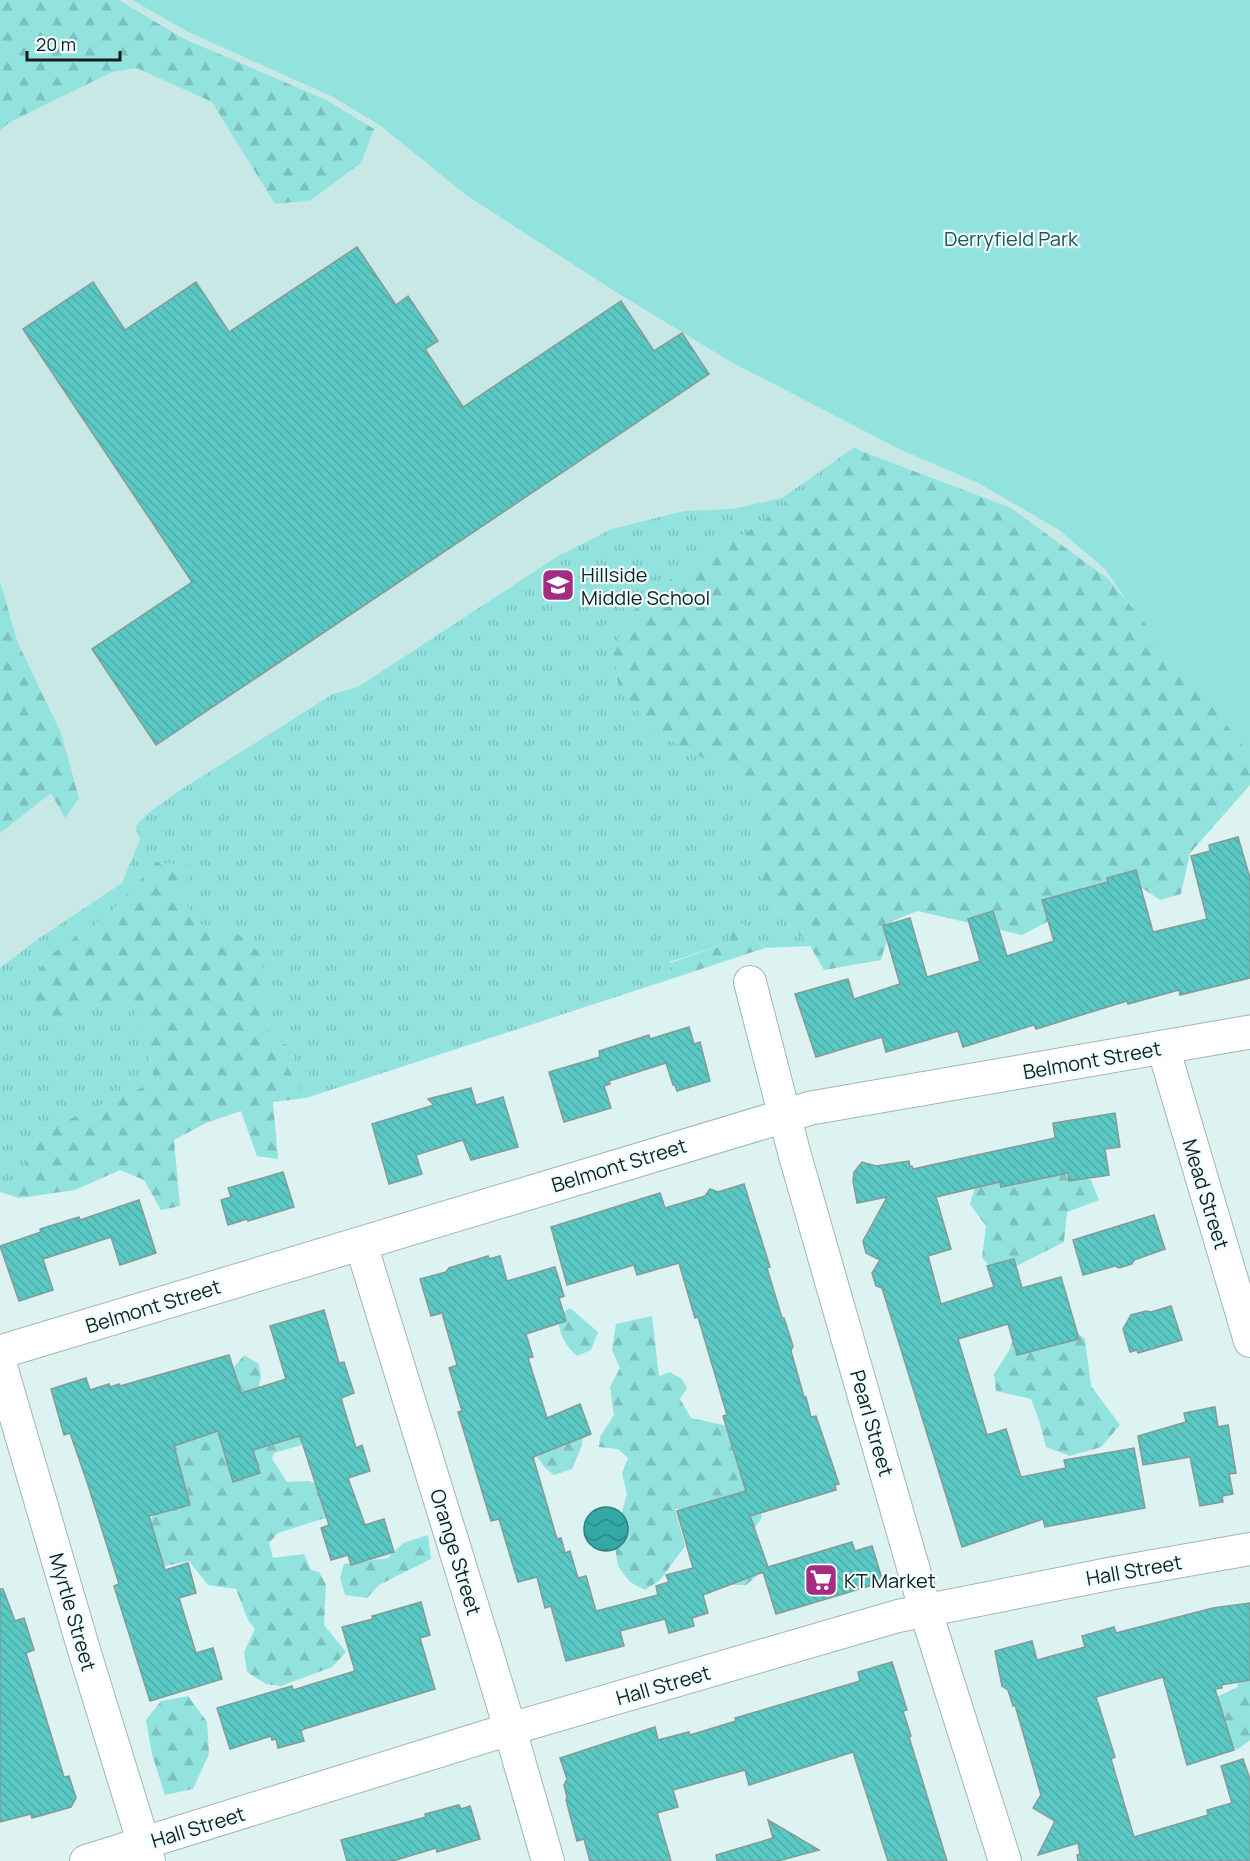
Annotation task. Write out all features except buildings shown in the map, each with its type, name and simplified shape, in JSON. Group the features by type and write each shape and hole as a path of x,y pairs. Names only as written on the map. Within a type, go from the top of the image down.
{"street":[{"name":"Pearl Street","path":"750,982 925,1609 1005,1861"},
{"name":"Belmont Street","path":"0,1352 785,1114 1250,1032"},
{"name":"Mead Street","path":"1163,1047 1250,1341"},
{"name":"Orange Street","path":"361,1244 510,1729 548,1861"},
{"name":"Myrtle Street","path":"0,1363 84,1650 147,1852"},
{"name":"Hall Street","path":"86,1861 147,1852 510,1729 925,1609 1250,1549"}],"shaded area":[{"name":"Hillside Middle School","path":"0,0 132,0 188,32 333,97 381,126 731,362 899,449 980,484 1059,530 1105,569 1127,601 1250,754 0,1173"}],"green space":[{"path":"0,0 119,0 182,38 326,100 374,129 361,163 311,200 275,204 212,102 137,68 112,72 10,122 0,130"},
{"name":"Derryfield Park","path":"132,0 1250,0 1250,754 1127,601 1105,569 1059,530 980,484 899,449 731,362 616,292 466,195 381,126 333,97 188,32"},
{"path":"855,447 861,451 743,535 694,560 631,612 651,729 753,786 763,896 810,946 765,948 733,915 730,942 670,962 671,979 306,1098 288,1068 296,1051 268,1033 266,991 233,930 197,925 182,896 156,862 112,911 47,957 55,1022 95,1005 129,999 146,1034 154,1082 38,1133 20,1179 0,1186 0,968 38,939 122,883 140,839 135,827 148,813 333,694 358,687 558,556 612,529 684,511 733,509 782,498"},
{"path":"861,451 1011,508 1108,579 1214,703 1250,737 1250,785 1190,853 1181,894 1160,900 1129,879 1022,935 917,911 893,921 881,960 824,970 810,946 763,896 753,786 651,729 618,684 613,650 631,612 694,560 743,535"},
{"path":"0,581 17,641 61,733 79,798 65,818 51,793 0,833"},
{"path":"156,862 192,866 182,896 197,925 233,930 262,955 268,1033 296,1051 288,1068 306,1098 273,1102 278,1159 257,1156 241,1111 206,1123 174,1140 180,1206 161,1210 144,1180 120,1170 75,1190 19,1198 0,1192 0,1186 20,1179 38,1133 154,1082 146,1034 129,999 95,1005 54,1022 22,1000 47,957 112,911"},
{"path":"732,914 765,948 671,979 670,963 730,942"},
{"path":"1015,1163 1091,1180 1099,1200 1067,1212 1064,1242 999,1275 982,1258 986,1226 970,1204 976,1184"},
{"path":"570,1308 598,1332 591,1350 577,1356 563,1338 558,1316"},
{"path":"652,1316 659,1376 670,1372 682,1379 687,1388 680,1399 691,1418 723,1425 743,1424 762,1517 755,1528 759,1555 757,1576 746,1585 729,1585 717,1561 702,1511 675,1509 685,1546 660,1580 645,1590 630,1582 618,1566 614,1541 627,1494 622,1473 628,1458 618,1449 599,1447 600,1437 614,1415 610,1387 620,1368 612,1350 616,1324"},
{"path":"1066,1324 1085,1339 1091,1386 1120,1425 1101,1447 1070,1456 1046,1447 1031,1399 996,1391 994,1374 1009,1351 1015,1334"},
{"path":"244,1355 259,1364 261,1378 253,1408 262,1436 271,1446 285,1432 324,1422 301,1445 274,1453 272,1459 287,1482 309,1481 333,1490 347,1511 278,1533 269,1543 273,1558 304,1554 311,1570 319,1572 326,1584 324,1625 346,1652 332,1667 281,1686 266,1684 247,1672 244,1652 255,1629 248,1620 236,1589 208,1585 189,1561 165,1566 153,1552 146,1538 151,1519 161,1504 146,1449 230,1372"},
{"path":"583,1429 582,1446 572,1469 554,1475 545,1468 535,1454"},
{"path":"428,1535 431,1559 379,1585 367,1598 345,1595 340,1578 344,1564 388,1558 403,1543"},
{"path":"1250,1640 1250,1740 1237,1750 1220,1737 1208,1701 1238,1687 1235,1670"},
{"path":"188,1696 207,1722 209,1754 193,1789 165,1795 152,1754 146,1720 161,1701"}],"water":[{"path":"606,1507 621,1514 628,1529 621,1544 606,1551 591,1544 584,1529 591,1514"}],"place":[{"name":"Hillside Middle School","path":"558,585"},
{"name":"KT Market","path":"821,1580"}]}
